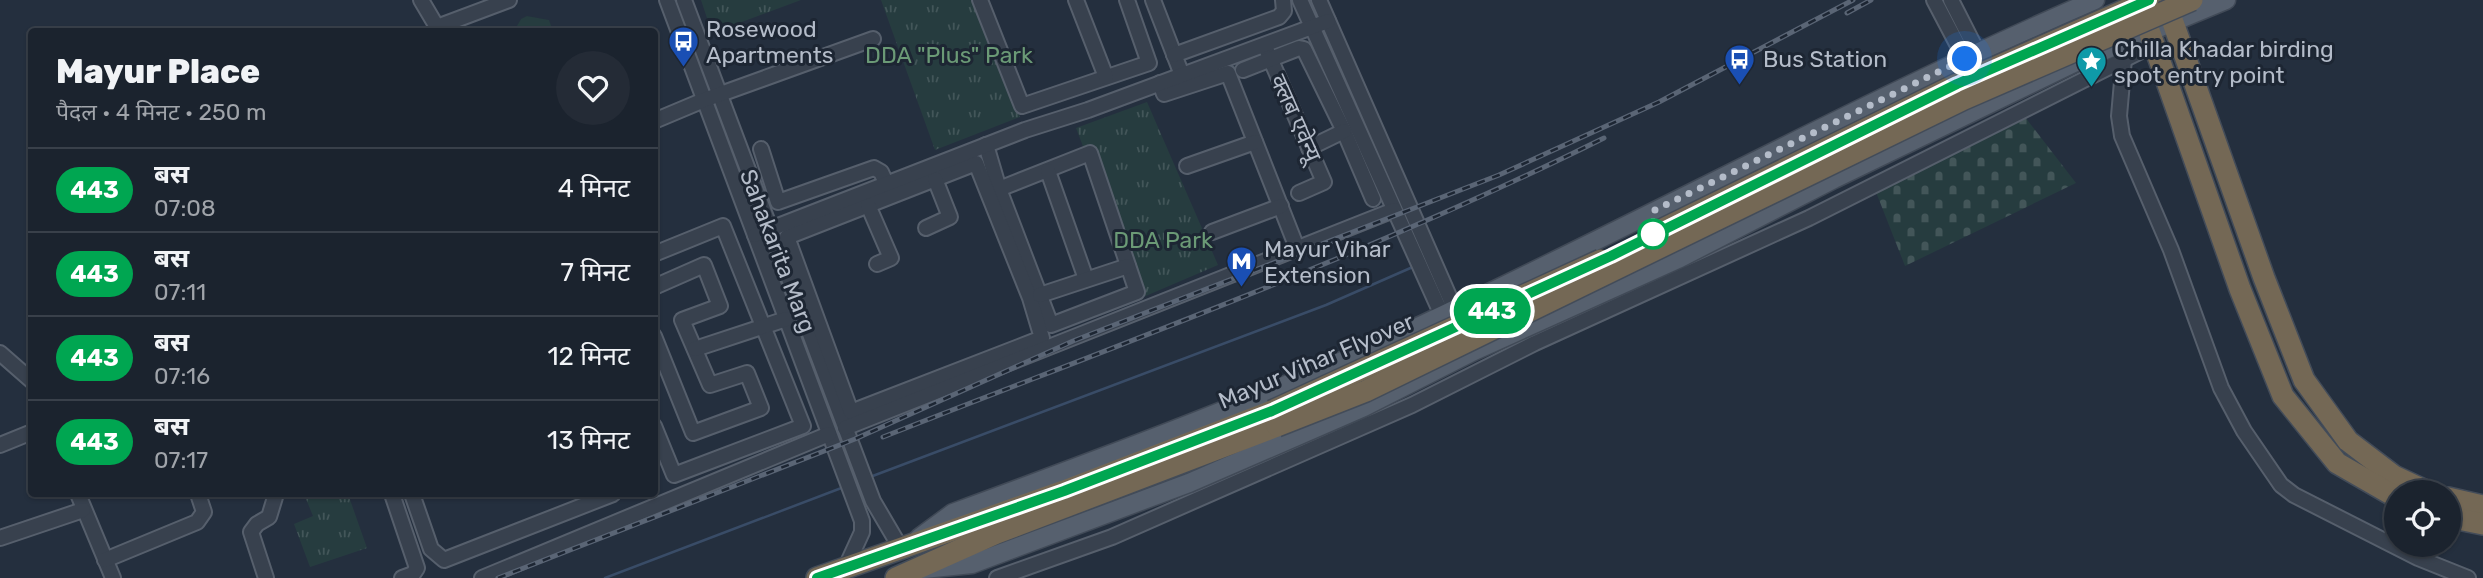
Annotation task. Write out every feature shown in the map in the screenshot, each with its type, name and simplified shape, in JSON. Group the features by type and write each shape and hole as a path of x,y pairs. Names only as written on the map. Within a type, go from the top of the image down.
{"highway":[{"path":"2138,0 2221,234 2283,396 2337,463 2384,490"},
{"name":"Mayur Vihar Flyover","path":"817,578 1272,411 1611,256 1957,84 2148,0"},
{"path":"2165,0 2304,380 2348,440 2402,480"},
{"name":"Mayur Vihar Flyover","path":"896,578 997,533 1366,391 1964,99 2192,0"},
{"path":"2461,501 2483,506"},
{"path":"2461,520 2483,524"}],"main road":[{"path":"905,545 953,513 1221,414 1448,313 1971,56 2095,0"},
{"path":"918,570 972,564 1189,482 1364,407 1468,354 1682,266 1846,173 2074,63 2151,39 2174,23 2226,0"},
{"path":"1341,361 1357,363 1369,373 1371,387 1364,407"}],"street":[{"path":"421,0 437,27 509,0"},
{"name":"Sahakarita Marg","path":"667,0 857,507 862,532 846,567"},
{"name":"Sahakarita Marg","path":"684,0 720,96 780,230 845,428 873,501 905,545"},
{"path":"980,0 1022,106 1149,63 1127,0"},
{"path":"1076,0 1106,78"},
{"path":"1153,0 1182,75"},
{"path":"1174,55 1279,17 1284,11 1283,0"},
{"path":"1300,0 1394,210 1417,243"},
{"path":"1319,0 1417,243 1468,354"},
{"path":"1934,0 1971,56"},
{"path":"1951,0 1971,56"},
{"path":"755,235 868,205 935,179 986,145 1328,21"},
{"path":"658,119 873,39"},
{"path":"997,578 1112,537 1292,460 1682,266 1809,218 2124,59 2151,39"},
{"path":"1243,70 1270,59 1264,45"},
{"name":"क्लब एवेन्यू","path":"1299,193 1324,182 1270,59 1299,48 1304,49 1373,199"},
{"path":"2124,59 2119,116 2122,136 2175,263 2221,388 2244,431 2287,491 2441,574 2468,578"},
{"path":"1160,83 1164,94 1228,73 1297,248"},
{"path":"1057,96 1064,118"},
{"path":"1309,148 1344,131"},
{"path":"1187,166 1255,142"},
{"path":"986,145 999,189 1051,325 1137,292 1090,153 999,189"},
{"path":"761,149 775,199 780,203 874,168 881,172 887,185"},
{"path":"966,160 976,163 1030,298 1042,338 851,412 780,230 887,185 966,160"},
{"path":"1048,171 1086,279"},
{"path":"926,228 950,217 935,179"},
{"path":"868,205 891,258 877,264"},
{"path":"1212,232 1281,206"},
{"path":"845,428 1394,210"},
{"path":"658,252 723,226 803,426 674,475 658,436"},
{"path":"658,285 704,265 720,306 682,320 710,385 747,373 761,408 693,433 658,346"},
{"path":"1040,295 1128,266"},
{"path":"695,349 786,318"},
{"path":"0,353 28,378"},
{"path":"0,445 28,434"},
{"path":"482,578 829,434"},
{"path":"79,497 113,578"},
{"path":"106,560 197,522 204,512 199,497"},
{"path":"266,578 251,532 257,524 269,517 275,497"},
{"path":"393,497 417,568 413,574 402,578"},
{"path":"413,497 431,549 444,559 604,497"},
{"path":"0,538 83,510"}],"green space":[{"path":"701,0 801,0 712,33"},
{"name":"DDA \"Plus\" Park","path":"881,0 979,0 1020,117 935,150"},
{"path":"527,16 549,20 552,28 516,28 521,19"},
{"name":"DDA Park","path":"1147,102 1218,265 1141,298 1076,128"},
{"path":"2025,117 2076,183 1905,266 1874,187"},
{"path":"305,497 349,497 367,548 310,567 294,524 313,516"}],"waterway":[{"path":"870,477 1326,305 1415,266"},
{"path":"605,578 844,487"}],"railway":[{"path":"498,578 855,439 1073,341 1499,175 1659,102 1853,0"},
{"path":"1847,13 1871,0"},
{"path":"883,437 1337,259 1604,138"}],"bus line":[{"name":"443","path":"817,578 1064,491 1272,411 1611,256 1957,84 2149,0"}],"place":[{"name":"Rosewood Apartments","path":"683,69"},
{"name":"Bus Station","path":"1740,86"},
{"name":"Chilla Khadar birding spot entry point","path":"2091,89"},
{"name":"Mayur Vihar Extension","path":"1241,289"}],"route":[{"path":"1653,234 1653,211 1965,59"}]}
